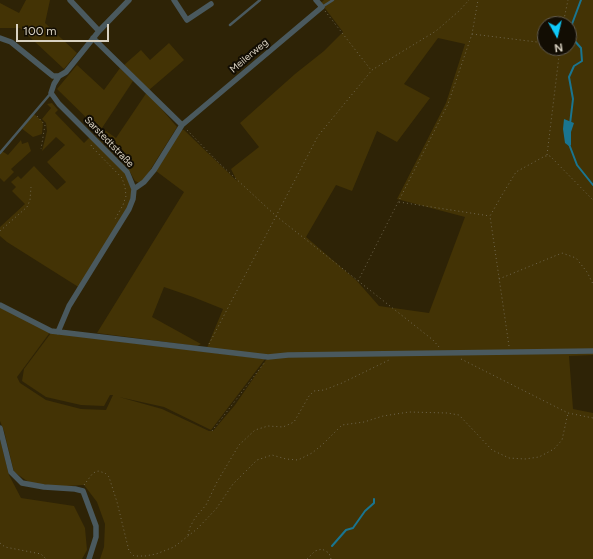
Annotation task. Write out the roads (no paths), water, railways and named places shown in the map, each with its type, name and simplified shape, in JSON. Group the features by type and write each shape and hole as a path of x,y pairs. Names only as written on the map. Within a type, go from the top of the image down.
{"street":[{"path":"70,0 99,31"},
{"path":"51,93 59,76 66,72 99,31 128,0"},
{"path":"174,0 187,20 211,4"},
{"path":"316,0 322,7"},
{"name":"Meilerweg","path":"134,189 144,182 154,170 182,125 322,7"},
{"path":"0,38 11,42 53,76 59,76"},
{"path":"93,38 182,125"},
{"name":"Sarstedtstraße","path":"51,93 59,104 127,172 134,189"},
{"path":"58,332 69,306 129,209 133,199 134,189"},
{"path":"0,305 51,331 269,357 396,353 593,351"},
{"path":"0,428 11,472 22,483 83,491 96,526 96,537 89,559"}],"lane":[{"path":"230,25 260,0"},
{"path":"322,7 333,0"},
{"path":"0,153 51,93"}],"water":[{"path":"564,119 574,123 571,132 571,145 569,146 565,143 563,129"}],"waterway":[{"path":"570,124 573,99 569,77 574,66 582,61 581,48 573,39 572,24 581,0"},
{"path":"569,144 577,165 593,185"},
{"path":"332,546 346,530 353,528 365,511 374,503 374,499"}]}
